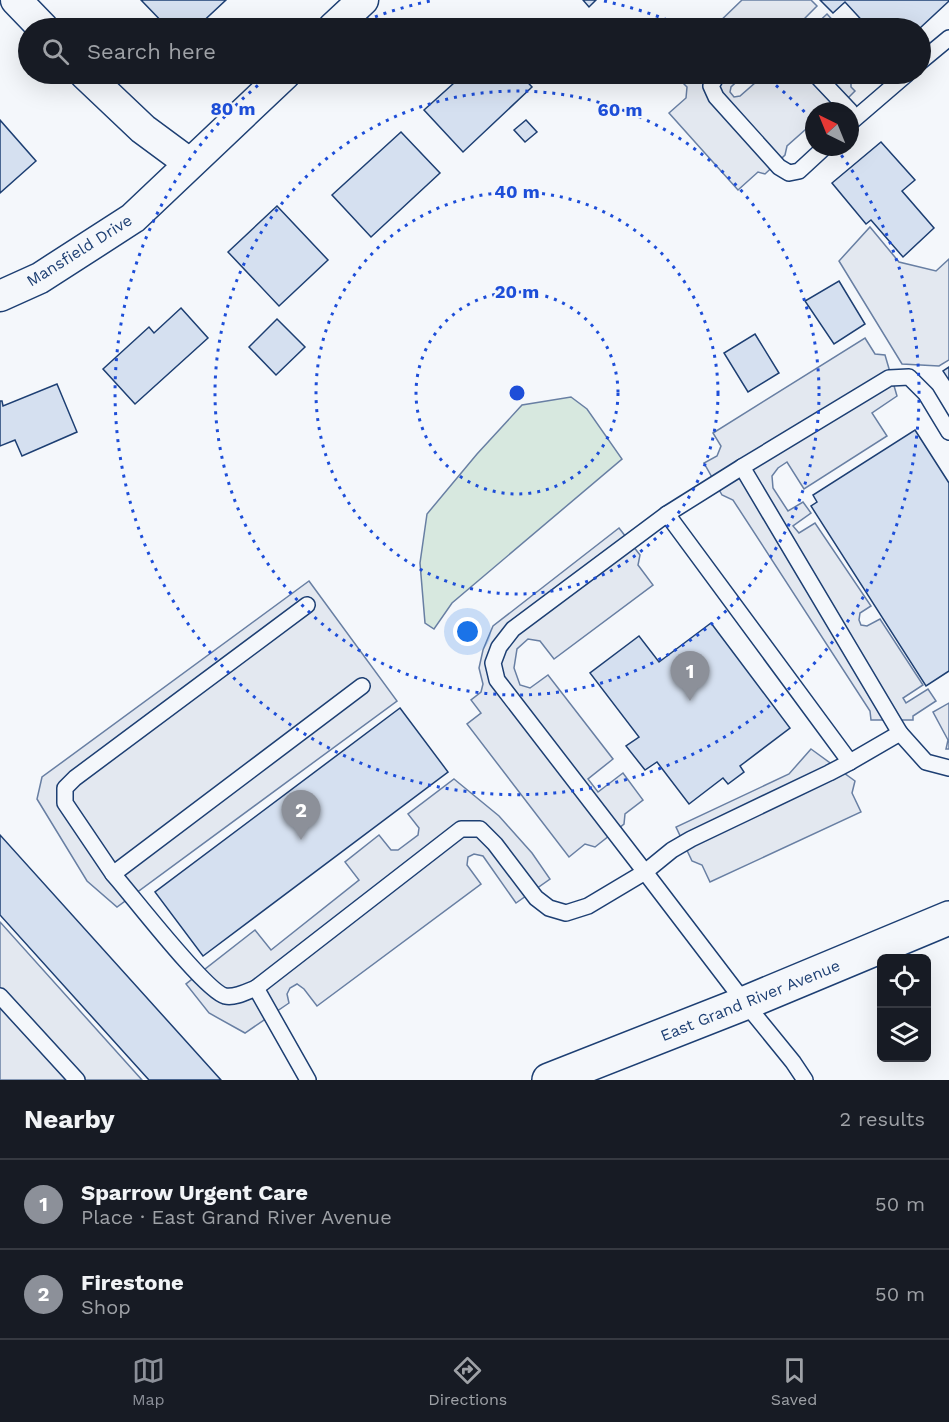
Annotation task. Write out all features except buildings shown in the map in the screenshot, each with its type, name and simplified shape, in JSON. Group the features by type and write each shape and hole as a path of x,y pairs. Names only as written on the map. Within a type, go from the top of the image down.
{"main road":[{"name":"East Grand River Avenue","path":"549,1080 745,1003 949,918"}],"street":[{"path":"16,0 33,18"},
{"path":"344,18 363,0"},
{"path":"95,84 143,129 189,163"},
{"name":"Mansfield Drive","path":"0,296 40,278 133,218 274,84"}],"lane":[{"path":"931,53 949,38"},
{"path":"712,84 716,97 779,167 789,173 799,171 815,156"},
{"path":"824,84 839,102"},
{"path":"859,110 894,84"},
{"path":"805,1080 496,680 493,663 499,647 513,629 667,514 889,378 909,377 926,394 949,432"},
{"path":"742,467 900,733 926,762 949,768"},
{"path":"667,514 850,762"},
{"path":"307,605 75,778 65,789 65,803 113,874 197,974 214,990 225,996 239,995 256,988 461,829 480,829 495,844 536,898 549,908 566,913 588,906 645,872 672,850 692,839 829,773 900,733"},
{"path":"113,874 362,686"},
{"path":"256,988 308,1080"},
{"path":"0,996 77,1080"}],"shaded area":[{"path":"742,0 811,0 817,6 805,18 723,18"},
{"path":"684,84 734,84 730,92 734,97 740,96 754,84 851,84 855,91 844,102 805,102 805,130 787,146 785,155 765,174 758,172 738,190 669,113 686,98 687,87"},
{"path":"870,227 899,262 936,271 949,259 949,360 939,366 902,364 839,261"},
{"path":"865,338 875,354 885,355 897,396 872,413 887,436 804,489 787,462 772,476 773,488 788,511 803,502 811,513 793,526 799,533 815,523 871,606 860,613 861,625 867,626 880,619 923,685 903,698 906,703 928,689 936,701 913,716 913,720 871,720 870,711 733,500 722,495 704,463 717,456 721,446 713,433"},
{"path":"571,397 587,409 622,459 452,603 434,629 425,623 420,563 427,514 522,405"},
{"path":"619,528 640,555 638,565 653,585 554,659 540,641 528,639 517,649 514,668 520,685 530,688 548,675 613,759 588,779 598,792 623,773 643,800 625,814 624,824 595,847 585,844 569,857 467,724 481,713 471,700 481,692 483,684 479,668 483,650 493,626"},
{"path":"309,581 397,701 117,907 87,881 37,799 42,777"},
{"path":"949,703 949,749 946,749 948,740 933,712"},
{"path":"811,749 855,781 852,793 861,812 710,882 702,865 692,861 676,827 789,774"},
{"path":"454,779 499,816 532,853 550,879 516,903 483,856 474,854 468,857 467,865 481,884 317,1006 304,989 297,984 290,988 287,994 289,1003 245,1033 209,1013 186,984 255,930 271,950 359,880 345,862 379,835 391,850 398,850 418,835 419,828 408,814"},
{"path":"0,922 142,1080 0,1080"}],"place":[{"name":"Sparrow Urgent Care","path":"690,701"},
{"name":"Firestone","path":"301,840"}]}
